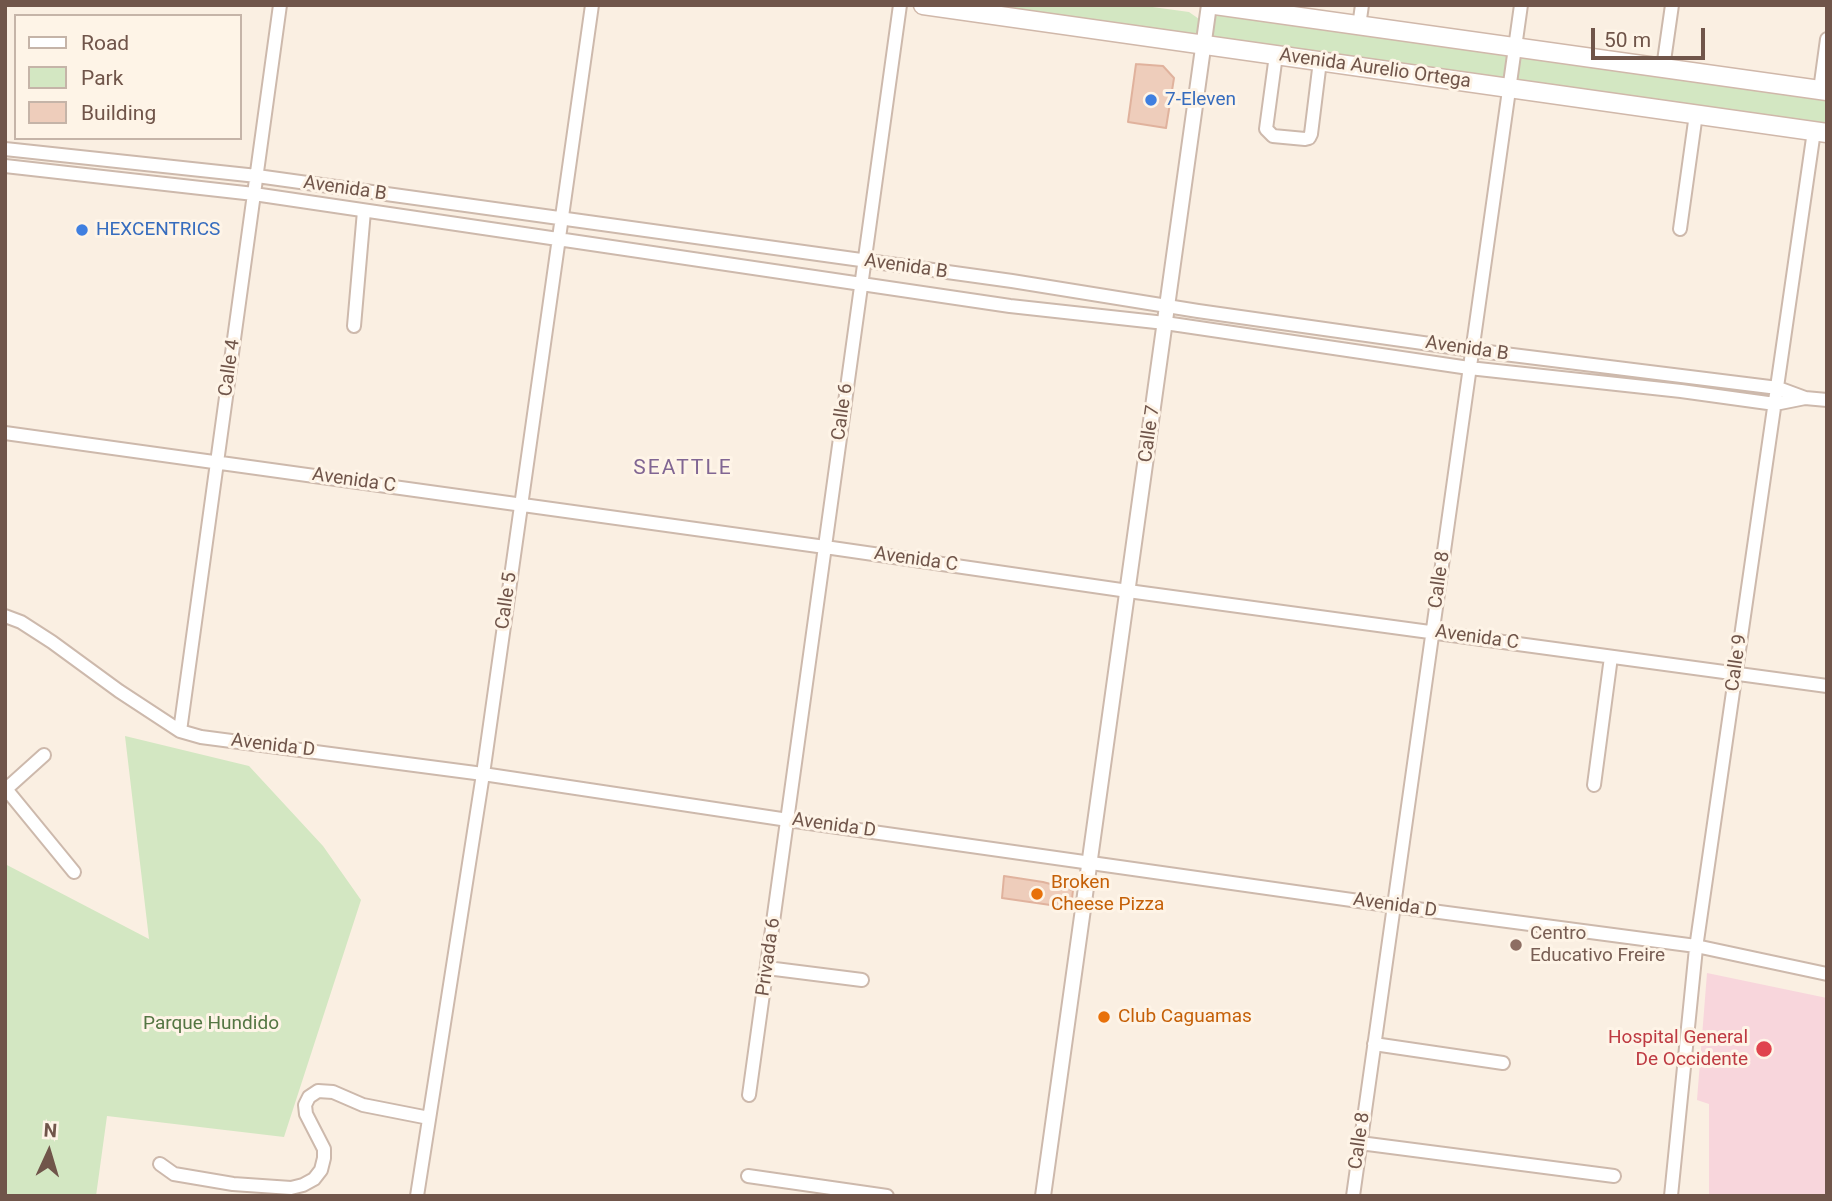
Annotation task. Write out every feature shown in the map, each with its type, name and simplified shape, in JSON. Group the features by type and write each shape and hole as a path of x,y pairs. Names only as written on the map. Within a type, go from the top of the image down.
{"main road":[{"name":"Avenida Aurelio Ortega","path":"923,5 1820,132"},
{"path":"1215,5 1823,91"}],"street":[{"name":"Calle 4","path":"180,731 280,5"},
{"name":"Calle 5","path":"416,1196 482,774 592,5"},
{"name":"Calle 6","path":"788,820 900,5"},
{"name":"Calle 7","path":"1043,1196 1209,5"},
{"path":"1359,26 1362,5"},
{"name":"Calle 8","path":"1353,1196 1521,5"},
{"path":"1663,68 1672,5"},
{"path":"1823,91 1827,39"},
{"path":"1276,55 1266,129 1273,136 1309,138 1320,61"},
{"path":"1680,229 1696,114"},
{"name":"Calle 9","path":"1671,1196 1696,947 1775,404 1820,132"},
{"name":"Avenida B","path":"5,149 257,176 1472,350 1778,388 1805,398 1827,400"},
{"name":"Avenida B","path":"5,166 254,194 1010,306 1165,323 1469,369 1681,391 1775,404 1805,398"},
{"path":"440,222 443,203"},
{"path":"355,326 364,211"},
{"path":"1342,349 1345,332"},
{"path":"1681,391 1683,376"},
{"name":"Avenida C","path":"5,433 1827,686"},
{"name":"Avenida D","path":"5,616 21,622 52,642 180,731 201,737 482,774 788,820 1696,947 1827,974"},
{"path":"1594,785 1611,657"},
{"path":"44,755 6,790 74,872"},
{"name":"Privada 6","path":"750,1095 788,820"},
{"path":"767,968 862,980"},
{"path":"1374,1044 1503,1063"},
{"path":"160,1164 174,1174 233,1184 291,1188 314,1179 321,1170 324,1149 306,1114 309,1097 318,1091 333,1092 363,1105 429,1118"},
{"path":"1360,1143 1614,1175"},
{"path":"748,1176 842,1193 887,1196"}],"shaded area":[{"name":"Hospital General De Occidente","path":"1707,973 1827,998 1827,1196 1709,1196 1709,1104 1697,1100"}],"green space":[{"path":"931,5 1138,5 1189,12 1199,19 1197,38"},
{"path":"1220,11 1827,94 1827,131 1205,44 1206,19"},
{"name":"Parque Hundido","path":"125,736 249,766 323,846 361,900 284,1137 107,1116 96,1196 5,1196 5,864 149,939"}],"building":[{"name":"7-Eleven","path":"1136,64 1163,66 1174,78 1166,128 1128,122"},
{"name":"Broken Cheese Pizza","path":"1004,876 1073,890 1071,908 1002,898"}],"place":[{"name":"7-Eleven","path":"1151,100"},
{"name":"HEXCENTRICS","path":"82,230"},
{"name":"Broken Cheese Pizza","path":"1037,894"},
{"name":"Centro Educativo Freire","path":"1516,945"},
{"name":"Club Caguamas","path":"1104,1017"},
{"name":"Hospital General De Occidente","path":"1764,1049"}],"district":[{"name":"SEATTLE","path":"683,469"}]}
